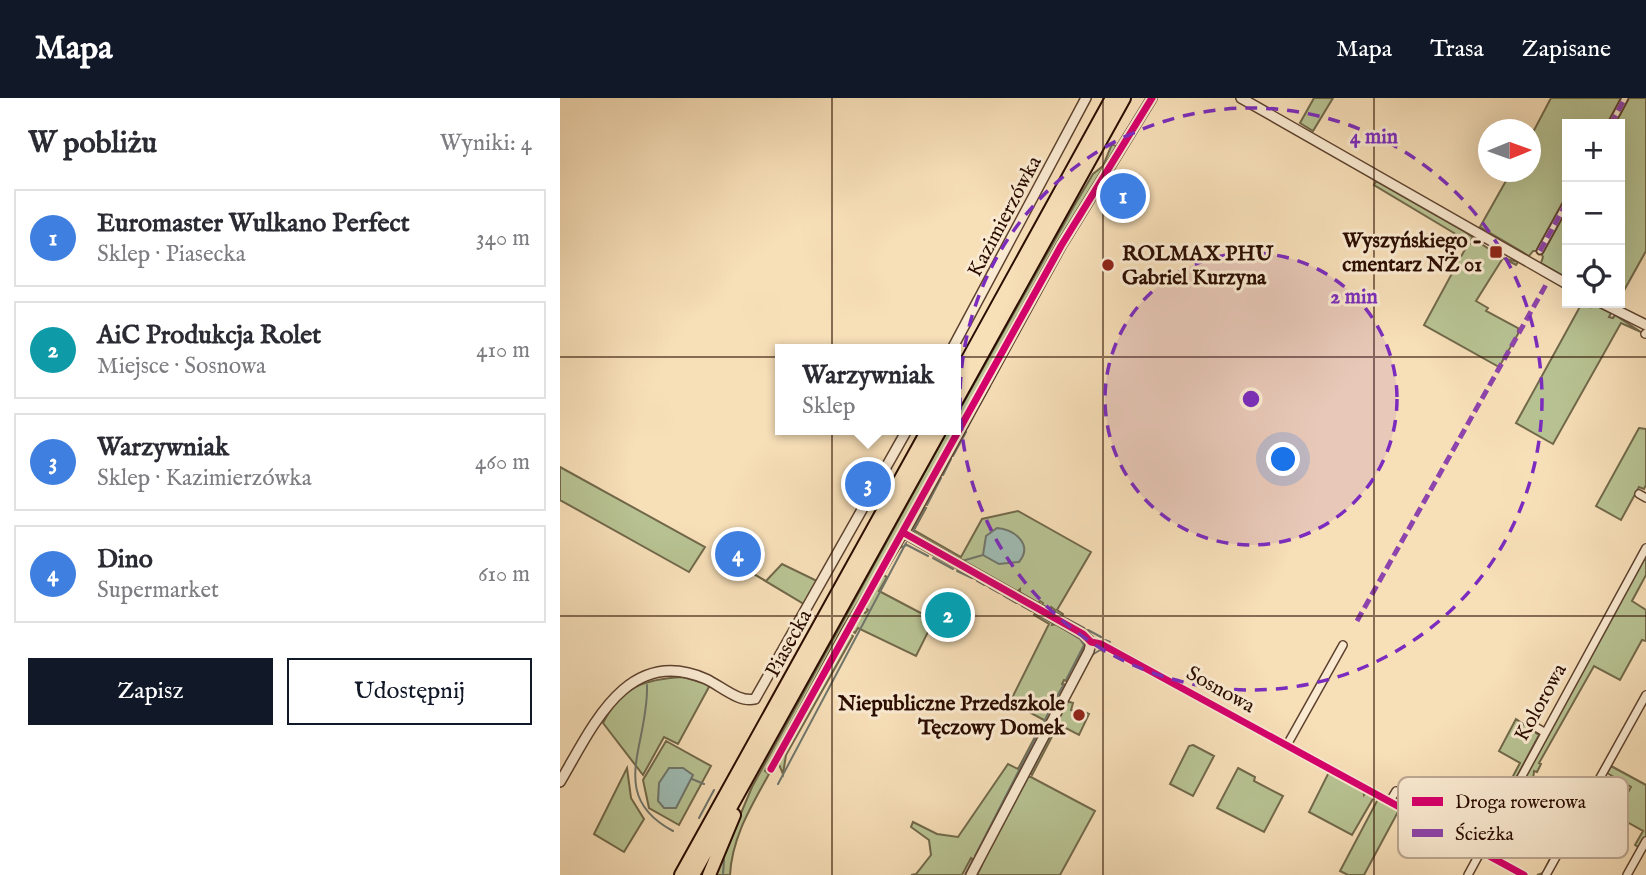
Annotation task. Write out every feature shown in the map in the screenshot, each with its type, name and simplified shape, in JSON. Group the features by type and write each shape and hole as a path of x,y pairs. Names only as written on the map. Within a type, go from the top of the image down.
{"highway":[{"path":"961,372 1112,98"},
{"path":"961,392 1124,98"},
{"name":"Piasecka","path":"681,875 925,435"},
{"name":"Piasecka","path":"693,875 937,435"},
{"path":"709,875 767,741"}],"street":[{"name":"Kazimierzówka","path":"955,344 1086,98"},
{"path":"961,429 1061,246 1153,98"},
{"path":"1241,98 1550,279 1562,283"},
{"path":"1614,119 1625,98"},
{"path":"1540,251 1562,211"},
{"path":"1612,308 1646,325"},
{"path":"560,782 606,705 641,678 660,673 684,672 703,678 746,700 755,699 904,435"},
{"path":"771,769 846,630 904,533 958,435"},
{"name":"Sosnowa","path":"904,533 1083,634 1091,642 1101,644 1398,805"},
{"name":"Kolorowa","path":"1520,777 1646,548"},
{"path":"971,875 1089,651 1091,642"},
{"path":"1287,745 1343,645"},
{"path":"1600,777 1646,695"},
{"path":"1529,723 1544,732"},
{"path":"1390,801 1396,791"},
{"path":"1627,875 1646,841"},
{"name":"Kolorowa","path":"1468,875 1477,858"},
{"name":"Sosnowa","path":"1494,858 1524,875"},
{"path":"1546,875 1555,858"}],"green space":[{"path":"1314,98 1333,98 1313,131 1300,123"},
{"path":"1551,98 1646,98 1646,251 1625,289 1625,119 1562,119 1562,275 1541,263 1543,257 1540,251 1533,251 1529,256 1480,227 1505,182 1541,182 1540,119"},
{"path":"1112,144 1119,148 1053,251 961,419 961,407 1074,206 1093,174 1103,166"},
{"path":"1376,181 1467,233 1472,237 1471,243 1475,240 1503,258 1476,301 1488,308 1486,311 1518,328 1518,334 1499,367 1424,325 1469,242 1374,185"},
{"path":"1579,308 1601,308 1611,313 1609,317 1613,318 1615,315 1641,332 1621,323 1553,444 1516,423"},
{"path":"1639,428 1646,429 1646,485 1644,489 1639,487 1621,520 1596,506"},
{"path":"945,435 952,435 765,771 769,774 738,835 730,875 715,875 752,787"},
{"path":"560,467 705,547 689,572 560,500"},
{"path":"921,506 926,508 914,530 961,557 982,519 1018,511 1091,552 1057,610 1063,614 1061,618 1053,613 1055,610 1051,607 1048,611 1041,607 1043,603 1040,601 1037,605 1020,595 1020,589 1015,593 910,532"},
{"path":"715,551 766,581 782,564 817,581 804,604"},
{"path":"1646,552 1646,575 1632,601 1646,610 1646,641 1642,640 1620,680 1594,666 1539,763 1541,764 1537,772 1534,771 1533,777 1522,777"},
{"path":"881,574 887,577 879,591 934,620 916,656 858,628 855,633 850,629 860,610 865,613 868,610 863,606"},
{"path":"1036,612 1053,622 1052,625 1057,624 1081,637 1085,645 1069,682 1064,680 1062,684 1067,686 1058,702 1055,700 1052,704 1056,706 1026,777 1031,777 1095,811 1060,875 977,875 982,865 971,858 962,875 911,875 916,874 931,855 929,840 911,827 913,822 937,834 958,837 1008,764 1018,769 1044,720 1010,702 1049,624 1034,615"},
{"path":"848,633 853,636 786,755 783,774 778,762"},
{"path":"683,677 710,685 678,744 664,737 643,775 603,723 618,701 635,687 657,680"},
{"path":"1066,701 1073,703 1071,710 1077,713 1079,709 1089,714 1079,735 1062,726 1057,727 1032,775 1029,773"},
{"path":"1516,719 1539,735 1517,777 1513,777 1520,763 1499,751"},
{"path":"666,741 711,766 679,825 649,808 643,780"},
{"path":"1193,745 1214,756 1193,796 1170,784 1189,746"},
{"path":"1611,766 1646,785 1646,837 1640,848 1635,845 1643,831 1628,823 1628,793 1631,787 1628,785 1628,777 1614,777 1607,773"},
{"path":"627,768 631,798 644,819 624,852 594,834"},
{"path":"1238,768 1255,777 1254,781 1283,796 1264,832 1217,808"},
{"path":"1329,772 1363,790 1364,795 1366,792 1374,797 1352,835 1309,812"},
{"path":"1378,799 1398,809 1364,875 1348,875 1340,871"}],"water":[{"path":"997,528 1004,529 1020,539 1024,550 1019,562 999,564 983,555 986,536"},
{"path":"669,768 683,768 693,775 676,808 664,808 658,801 659,783"}],"waterway":[{"path":"992,382 1004,359"},
{"path":"979,406 990,386"},
{"path":"967,428 977,409"},
{"path":"953,456 966,432"},
{"path":"943,475 951,459"},
{"path":"927,505 941,478"},
{"path":"914,529 925,508"},
{"path":"912,526 915,534 962,561 983,555"},
{"path":"778,784 906,543"},
{"path":"899,548 907,545 928,556"},
{"path":"933,558 953,569"},
{"path":"962,561 1016,591"},
{"path":"886,570 891,562"},
{"path":"957,571 972,578"},
{"path":"865,608 883,575"},
{"path":"977,581 984,585"},
{"path":"990,588 999,593"},
{"path":"1021,593 1038,603"},
{"path":"1004,596 1016,603"},
{"path":"1042,605 1050,609"},
{"path":"1022,606 1031,611"},
{"path":"1054,611 1062,616"},
{"path":"852,631 862,612"},
{"path":"1036,614 1053,623"},
{"path":"1067,619 1084,628"},
{"path":"1057,625 1080,639 1084,645 1066,680"},
{"path":"1088,630 1101,637"},
{"path":"784,753 850,634"},
{"path":"1105,640 1110,642"},
{"path":"1092,655 1100,650 1107,652"},
{"path":"1055,700 1064,684"},
{"path":"647,685 636,785 641,801 653,817 673,831"},
{"path":"1030,774 1068,700"},
{"path":"975,856 1053,704"},
{"path":"692,779 704,784"},
{"path":"987,853 1027,779"},
{"path":"699,818 714,790"},
{"path":"723,875 724,859"},
{"path":"965,875 972,861"}],"marked path":[{"path":"1614,119 1625,98"},
{"path":"1540,251 1562,211"},
{"path":"1357,621 1547,283"}],"cycle path":[{"path":"961,426 1061,246 1152,98"},
{"path":"771,769 956,435"},
{"path":"904,533 1083,634 1091,642 1101,644 1398,806"},
{"path":"1493,858 1524,875"}],"place":[{"name":"Euromaster Wulkano Perfect","path":"1123,196"},
{"name":"Wyszyńskiego - cmentarz NŻ 01","path":"1496,252"},
{"name":"ROLMAX PHU Gabriel Kurzyna","path":"1108,265"},
{"name":"Warzywniak","path":"868,484"},
{"name":"Dino","path":"738,554"},
{"name":"AiC Produkcja Rolet","path":"948,615"},
{"name":"Niepubliczne Przedszkole Tęczowy Domek","path":"1079,715"}]}
